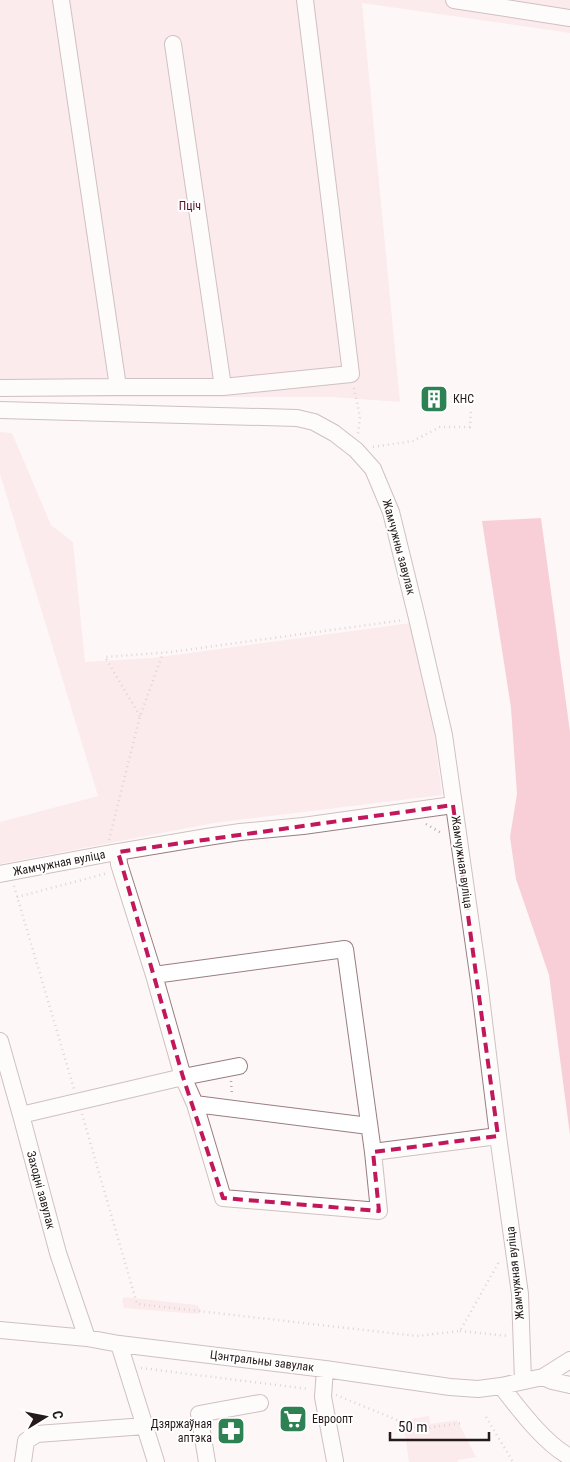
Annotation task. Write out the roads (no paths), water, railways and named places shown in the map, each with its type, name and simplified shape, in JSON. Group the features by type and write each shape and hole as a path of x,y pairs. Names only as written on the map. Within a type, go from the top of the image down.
{"street":[{"path":"61,0 118,387"},
{"path":"0,388 223,387 351,374 305,0"},
{"path":"454,0 570,18"},
{"path":"173,44 223,387"},
{"name":"Жамчужны завулак","path":"0,410 297,418 314,422 334,433 356,450 373,469 391,512 444,735 453,805"},
{"name":"Жамчужная вуліца","path":"0,874 240,832 303,826 453,805 479,981 520,1294 523,1381"},
{"name":"Жамчужная вуліца","path":"112,853 121,870 183,1076 195,1104 223,1198 379,1212 373,1152 345,949 154,975"},
{"name":"Заходні завулак","path":"0,1041 58,1253 87,1338"},
{"path":"21,1115 183,1076 235,1066"},
{"path":"195,1104 369,1126"},
{"path":"373,1152 498,1136"},
{"name":"Цэнтральны завулак","path":"0,1330 87,1338 119,1344 450,1386 478,1388 501,1386 542,1377"},
{"path":"119,1344 156,1462"},
{"path":"542,1377 570,1360"},
{"path":"325,1369 323,1397 336,1461"},
{"path":"542,1377 570,1385"},
{"path":"501,1386 560,1457"},
{"path":"207,1462 198,1414 260,1404"},
{"path":"23,1462 26,1441 37,1434 145,1426"}],"place":[{"name":"КНС","path":"434,399"},
{"name":"Евроопт","path":"293,1419"},
{"name":"Дзяржаўная аптэка","path":"231,1431"}],"park label":[{"name":"Пціч","path":"190,206"}]}
